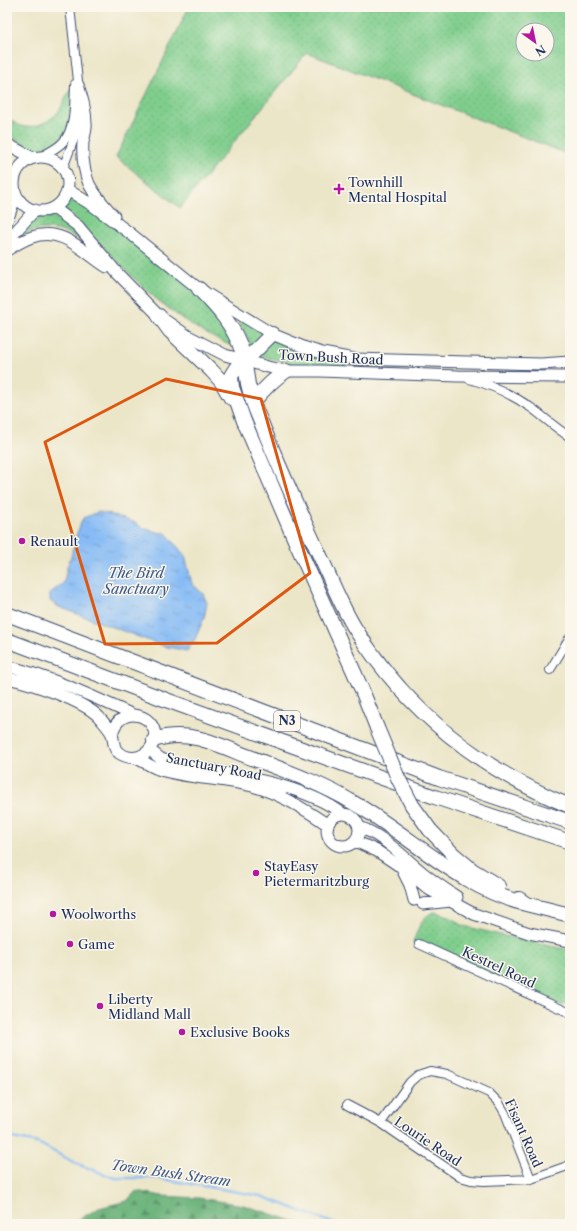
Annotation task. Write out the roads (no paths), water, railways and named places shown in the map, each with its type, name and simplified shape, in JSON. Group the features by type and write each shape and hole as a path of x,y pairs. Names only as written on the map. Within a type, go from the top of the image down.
{"highway":[{"path":"199,289 228,321 236,335 245,361 253,402 298,508 355,630 389,677 422,713 463,747 488,764 520,782 570,806"},
{"path":"159,316 170,332 221,381 244,421"},
{"path":"272,334 236,368 231,376 234,393 244,421 362,690 398,778 412,805 430,830 454,855 472,870 526,904"},
{"path":"253,402 264,388 286,371"},
{"name":"N3","path":"7,614 439,778 570,822"},
{"name":"N3","path":"7,640 169,701 428,795 570,842"},
{"path":"152,745 164,736 177,735 198,738 232,750 328,789 352,802 404,835 457,874 506,898 570,915"}],"street":[{"path":"63,168 78,128 81,108 70,7"},
{"path":"7,221 15,190 17,171 26,161 38,157 63,142 70,128 76,65"},
{"path":"78,85 85,106 87,126 83,156 89,184 97,197 131,234"},
{"path":"7,144 12,148 38,157 54,160 63,168 68,178 68,190 63,200 54,208 42,211 36,210 24,205 7,175"},
{"name":"Town Bush Road","path":"68,190 92,205 131,234 199,289 272,334 322,353 354,359 541,364 570,362"},
{"name":"Town Bush Road","path":"54,208 78,226 118,274 159,316 188,336 225,355 286,371 458,376 570,375"},
{"path":"7,241 36,210"},
{"path":"7,250 31,237 39,235 57,236 72,241 118,274"},
{"path":"541,364 562,368 570,375"},
{"path":"458,376 488,384 499,389 533,410 570,437"},
{"path":"550,670 570,637"},
{"path":"7,665 70,687 133,715 142,717 150,722 154,731 152,745 143,755 136,758 120,753 113,743 112,734 116,723 121,718 133,715"},
{"path":"7,678 22,681 81,705 94,712 112,734"},
{"name":"Sanctuary Road","path":"152,745 161,759 173,763 253,779 284,787 322,802 343,814"},
{"name":"Sanctuary Road","path":"136,758 158,769 242,784 266,791 285,798 328,825"},
{"path":"343,814 354,818 359,827 356,841 348,846 335,844 328,836 328,825 334,817 343,814"},
{"path":"359,827 368,830 382,839 426,876 457,897 506,926"},
{"path":"356,841 377,851 407,871 430,890 479,916 528,933 570,941"},
{"path":"401,868 418,902 452,901"},
{"name":"Kestrel Road","path":"419,944 570,1013"},
{"name":"Fisant Road","path":"381,1124 410,1082 418,1074 430,1071 447,1074 489,1093 499,1103 505,1113 531,1179"},
{"name":"Lourie Road","path":"347,1105 381,1124 460,1177 484,1182 531,1179 570,1164"}],"water":[{"name":"The Bird Sanctuary","path":"99,512 133,522 152,531 166,533 185,556 192,584 203,594 207,603 204,618 195,639 187,651 163,646 59,607 50,601 50,593 64,583 76,536 83,518"}],"waterway":[{"name":"Town Bush Stream","path":"7,1137 38,1143 77,1164 115,1178 156,1178 261,1196 335,1224"}],"place":[{"name":"Townhill Mental Hospital","path":"339,189"},
{"name":"Renault","path":"22,541"},
{"name":"StayEasy Pietermaritzburg","path":"256,873"},
{"name":"Woolworths","path":"53,914"},
{"name":"Game","path":"70,944"},
{"name":"Liberty Midland Mall","path":"100,1006"},
{"name":"Exclusive Books","path":"182,1032"}]}
